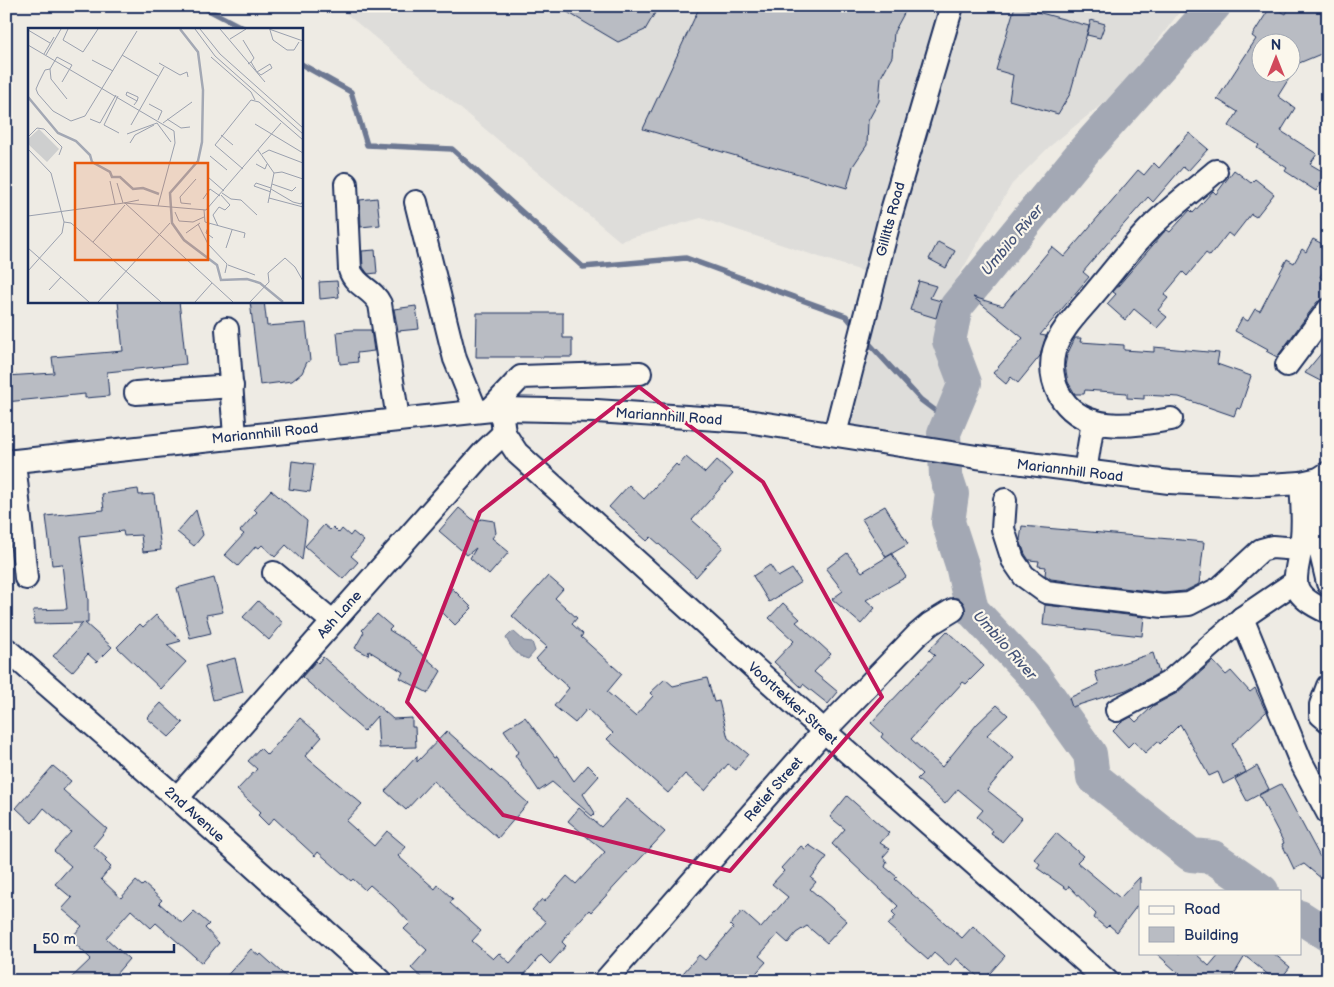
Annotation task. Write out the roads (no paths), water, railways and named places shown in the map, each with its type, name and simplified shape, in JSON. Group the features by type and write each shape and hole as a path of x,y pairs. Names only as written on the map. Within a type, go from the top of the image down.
{"street":[{"name":"Gillitts Road","path":"835,434 891,214 952,6"},
{"path":"1171,419 1134,426 1093,421 1071,409 1060,396 1054,383 1052,365 1054,351 1062,334 1147,230 1216,171"},
{"path":"346,184 350,270 356,282 378,298 380,304 398,419"},
{"name":"Voortrekker Street","path":"416,202 455,359 517,453 824,731 1107,981"},
{"path":"1287,365 1328,310"},
{"path":"227,328 235,436"},
{"path":"490,410 521,377 640,373"},
{"path":"596,411 597,374"},
{"path":"136,393 232,386"},
{"name":"Mariannhill Road","path":"10,462 235,436 490,410 596,411 748,421 977,457 1169,482 1250,486 1316,478"},
{"path":"1085,472 1093,421"},
{"name":"Ash Lane","path":"178,798 332,621 483,453 504,433"},
{"path":"10,462 26,578"},
{"path":"1316,478 1302,538 1295,582 1301,596 1309,603 1328,612"},
{"path":"1316,478 1320,549 1328,583"},
{"path":"1005,500 1003,529 1013,560 1024,576 1046,592 1163,606 1189,604 1220,588 1261,550 1272,547 1300,549"},
{"path":"274,573 332,621"},
{"path":"1117,710 1168,683 1242,618 1295,582"},
{"name":"Retief Street","path":"605,981 824,731 917,635 930,624 953,610"},
{"path":"1242,618 1301,762 1328,813"},
{"name":"2nd Avenue","path":"6,649 178,798 382,981"},
{"path":"1328,686 1321,704 1322,715 1328,721"}],"waterway":[{"path":"201,6 243,28"},
{"name":"Umbilo River","path":"1214,6 1084,151 956,307 949,341 965,383 944,433 946,476 952,494 948,522 962,565 972,610 1034,676 1090,754 1093,777 1191,855 1213,857 1261,890"},
{"path":"302,65 351,92 367,145 452,149 583,267 686,258 846,316 856,328"},
{"path":"865,339 921,400 941,415 944,433"},
{"name":"Umbilo River","path":"1302,918 1328,935"}]}
